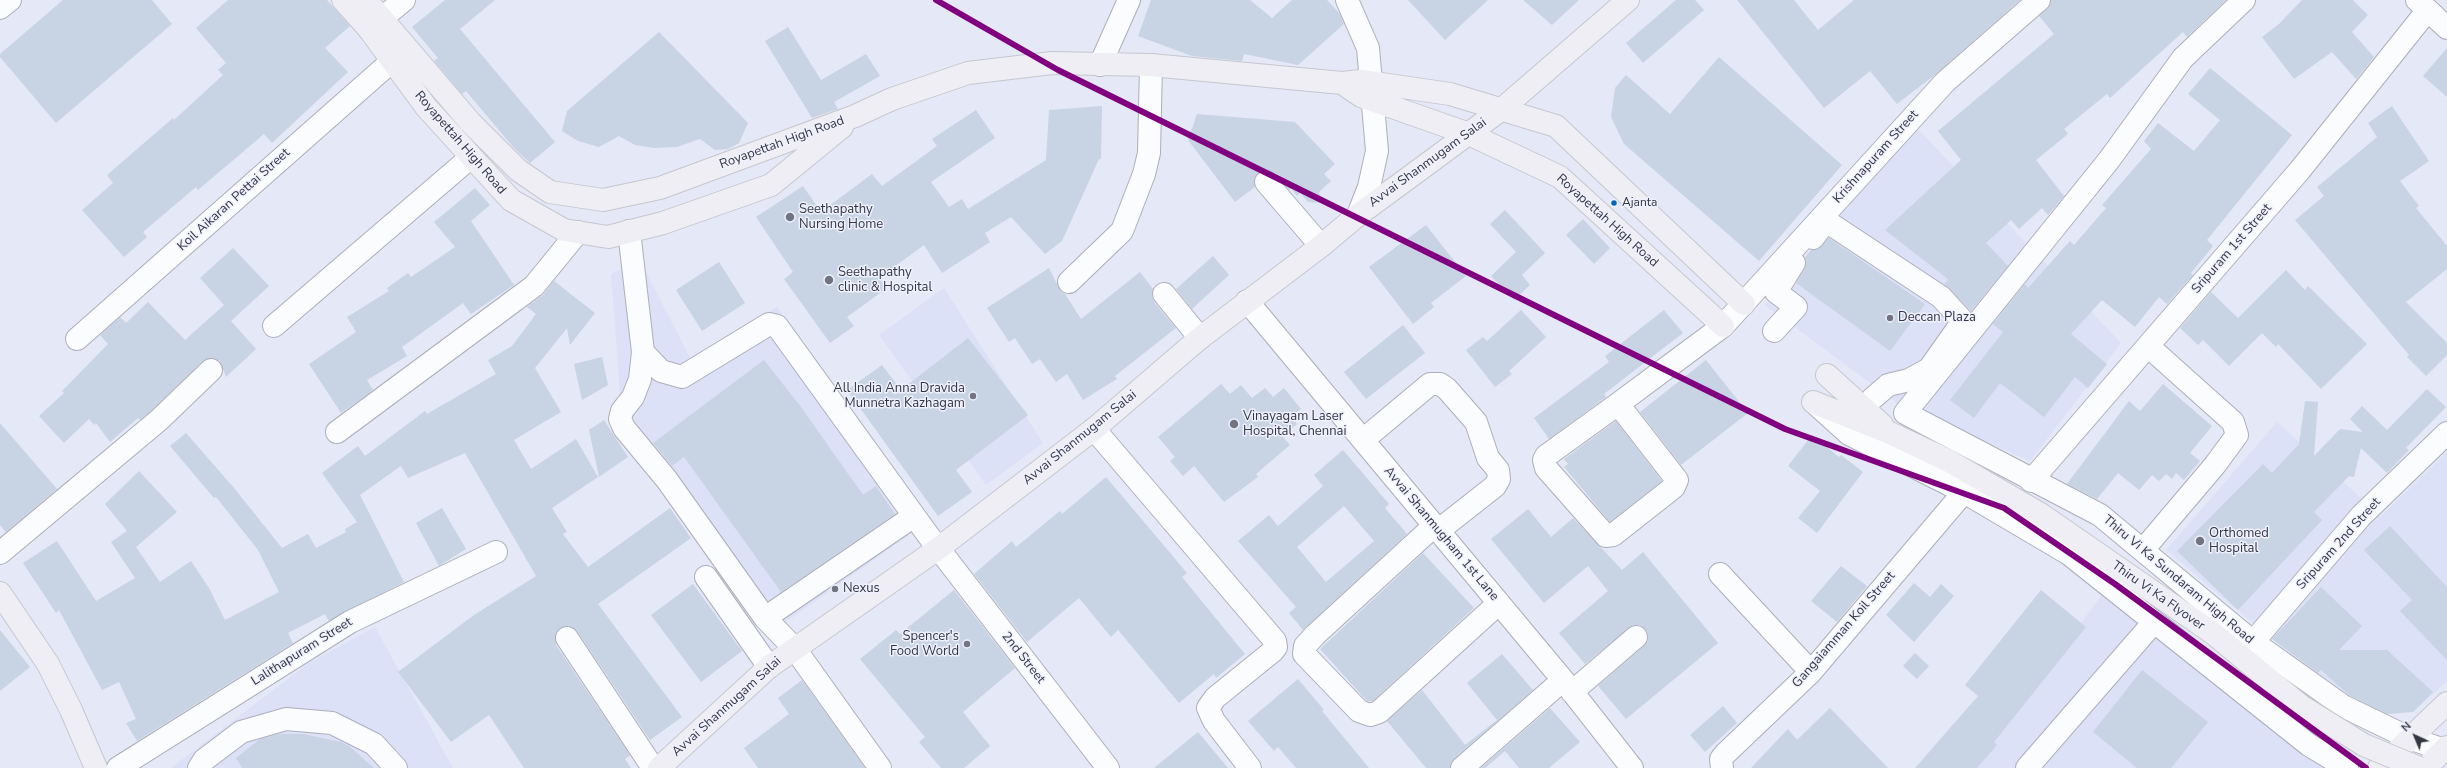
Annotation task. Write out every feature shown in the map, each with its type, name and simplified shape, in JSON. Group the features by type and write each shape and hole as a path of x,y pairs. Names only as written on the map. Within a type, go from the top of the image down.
{"main road":[{"name":"Royapettah High Road","path":"343,0 375,24 518,170 550,192 604,200 660,188 855,116"},
{"name":"Royapettah High Road","path":"366,0 392,61 426,106 470,158 511,200 564,230 608,237 663,223 771,185 855,116"},
{"name":"Avvai Shanmugam Salai","path":"659,768 769,667 938,548 1094,429 1200,338 1321,246 1358,215 1502,109 1628,0"},
{"path":"855,116 892,98 968,73 1052,63 1151,65"},
{"name":"Royapettah High Road","path":"1151,65 1342,83 1361,96 1371,91 1450,94 1556,126 1744,304"},
{"name":"Royapettah High Road","path":"1371,91 1469,134 1560,177 1723,326"},
{"name":"Thiru Vi Ka Flyover","path":"1827,375 1890,433"},
{"name":"Thiru Vi Ka Flyover","path":"1813,402 1890,433 1949,461 2042,515 2214,634 2301,706 2364,745 2419,768"},
{"path":"0,593 48,664 71,710 96,768"},
{"path":"2379,768 2447,703"},
{"path":"2425,768 2446,750"}],"street":[{"path":"0,8 10,0"},
{"path":"375,24 404,0"},
{"path":"1100,65 1129,0"},
{"path":"1347,0 1368,48 1377,151 1369,187 1358,215"},
{"name":"Krishnapuram Street","path":"1618,404 1677,480 1674,487 1613,535 1606,536 1546,468 1544,460 1618,404 1723,326 1789,261 1945,82 2039,0"},
{"name":"Thiru Vi Ka Sundaram High Road","path":"2244,0 2183,58 2109,160 1905,413 1942,431 2031,481 2100,514 2253,642 2343,706 2409,738 2446,750"},
{"path":"2422,6 2447,28"},
{"name":"Sripuram 1st Street","path":"2031,481 2300,170 2422,6"},
{"name":"Koil Aikaran Pettai Street","path":"77,340 392,61"},
{"path":"1069,282 1122,230 1144,174 1149,153 1151,65"},
{"path":"274,326 470,158"},
{"path":"1266,182 1321,246"},
{"path":"1774,331 1796,307 1776,292 1789,261 1826,221 1941,297 1963,321 1929,369 1909,380 1888,385 1873,398"},
{"path":"629,231 643,352 636,391 622,411 620,419 624,428 667,480 765,618 795,649 880,768"},
{"path":"337,432 534,286 578,232"},
{"path":"1164,294 1200,338"},
{"name":"Avvai Shanmugham 1st Lane","path":"1248,301 1568,686 1632,768"},
{"name":"2nd Street","path":"643,352 661,371 682,378 769,324 777,326 914,516 1108,768"},
{"path":"2143,550 2215,465 2237,435 2233,422 2148,346"},
{"path":"0,553 159,420 211,370"},
{"path":"1363,440 1430,384 1440,384 1447,389 1476,422 1488,458 1498,470 1499,479 1495,486 1437,527 1314,635 1305,646 1304,654 1359,711 1370,715 1379,712 1499,603"},
{"path":"1813,402 1850,434 1964,492 2069,554 2309,745 2347,768"},
{"path":"1094,429 1272,636 1276,647 1273,651 1215,698 1208,708 1214,721 1250,768"},
{"name":"Sripuram 2nd Street","path":"2253,642 2360,516 2447,433"},
{"name":"Gangaiamman Koil Street","path":"1721,766 1725,754 1811,672 1964,492"},
{"path":"765,618 914,516"},
{"name":"Lalithapuram Street","path":"118,768 350,622 496,552"},
{"path":"1720,574 1811,672"},
{"path":"706,577 769,667"},
{"path":"2027,768 2154,622"},
{"path":"1462,768 1568,686 1636,637"},
{"path":"567,638 653,768"},
{"path":"199,768 204,760 241,732 286,719 332,723 374,744 396,768"}],"shaded area":[{"path":"1918,129 2121,343 2030,461 1900,405 1765,305 1851,201"},
{"path":"640,260 690,358 777,307 929,521 776,629 622,419 611,274"},
{"name":"All India Anna Dravida Munnetra Kazhagam","path":"944,288 1043,443 986,485 879,335"},
{"path":"2277,422 2381,516 2447,452 2447,681 2416,710 2381,712 2330,688 2166,550"},
{"path":"2103,594 2329,768 1970,768"},
{"path":"375,627 453,768 171,768 309,663"}],"building":[{"path":"63,0 152,0 172,24 56,123 0,57 0,54"},
{"path":"228,0 327,0 350,26 325,48 348,72 272,143 264,134 198,190 196,187 143,232 147,237 124,257 82,210 113,183 107,175 173,118 174,120 223,75 218,70 226,63 196,28"},
{"path":"445,0 495,0 460,29 555,142 530,163 514,148 466,91 462,94 434,61 438,58 412,27"},
{"path":"1151,0 1250,0 1272,18 1292,0 1327,0 1340,14 1344,24 1298,65 1244,54 1242,61 1192,56 1138,36"},
{"path":"1408,0 1488,0 1445,40"},
{"path":"1523,0 1579,0 1552,25"},
{"path":"1676,0 1695,0 1704,10 1643,63 1626,43"},
{"path":"1737,0 1794,0 1818,30 1854,0 2020,0 1936,74 1897,104 1870,71 1824,108"},
{"path":"2051,0 2226,0 2187,37 2183,32 2110,98 2107,94 2064,129 2068,134 2036,160 2064,196 2048,215 2042,208 2019,229 2011,220 1986,243 2008,266 1971,311 1944,284 1949,280 1885,230 1961,160 1938,131 2054,34 2039,16 2047,9"},
{"path":"2302,0 2353,0 2368,15 2352,32 2374,57 2356,79 2332,52 2294,79 2262,37 2279,24"},
{"path":"788,27 821,80 866,54 880,76 834,102 838,109 812,118 765,41"},
{"path":"659,32 748,123 739,143 728,149 715,150 700,139 677,147 654,148 635,145 619,136 599,147 578,141 562,131 567,111"},
{"path":"2447,48 2447,97 2423,76"},
{"path":"1719,57 1842,165 1759,261 1624,144 1611,117 1615,88 1626,75 1670,114"},
{"path":"2210,68 2292,135 2207,240 2213,246 2191,273 2193,275 2167,304 2159,297 2135,327 2102,300 2071,334 2107,364 2088,388 2075,377 2044,417 2000,383 1974,418 1950,400 2003,332 1993,324 2025,284 2028,288 2070,241 2074,245 2106,208 2102,205 2151,149 2144,141 2158,123 2194,151 2220,120 2188,94"},
{"path":"1102,106 1101,159 1099,159 1062,241 1045,254 1011,217 985,233 990,242 942,273 924,245 879,278 887,288 847,317 854,326 830,343 784,279 793,272 756,217 803,186 821,212 872,174 882,186 937,146 932,139 976,110 995,138 931,182 949,207 962,199 968,209 1046,160 1049,110"},
{"path":"2392,106 2429,161 2400,181 2419,206 2416,208 2447,246 2447,269 2406,302 2447,343 2447,355 2426,376 2407,357 2409,355 2295,220 2324,196 2317,187 2377,137 2368,123"},
{"path":"1197,114 1295,122 1335,164 1324,174 1331,181 1319,192 1322,203 1308,202 1300,193 1297,196 1291,188 1289,190 1275,174 1264,170 1254,178 1255,187 1235,202 1188,140"},
{"path":"475,188 490,205 471,221 514,285 471,314 463,303 402,347 407,356 367,380 373,390 341,413 309,364 356,332 347,317 389,291 387,288 408,273 411,277 455,247 434,222"},
{"path":"1505,210 1545,253 1522,275 1530,285 1514,300 1491,276 1516,252 1490,224"},
{"path":"1583,219 1610,248 1594,264 1566,235"},
{"path":"1426,225 1466,276 1431,303 1434,307 1413,324 1369,267"},
{"path":"1829,238 1925,304 1890,351 1796,283 1805,269 1805,258 1811,250 1818,249"},
{"path":"233,248 269,286 231,321 256,349 226,377 220,361 214,358 203,361 151,411 140,420 138,418 110,442 96,423 94,425 89,419 64,443 39,416 64,393 62,391 108,344 100,335 120,317 126,323 148,302 185,340 224,305 200,278"},
{"path":"1213,256 1229,275 1192,309 1176,289"},
{"path":"719,262 745,303 702,331 676,290"},
{"path":"1049,268 1060,290 1065,294 1081,319 1140,272 1153,289 1152,296 1154,302 1176,328 1115,376 1117,379 1083,400 1067,374 1056,382 1040,359 1032,364 1015,338 1009,342 987,308"},
{"path":"2286,270 2305,290 2308,286 2367,344 2321,389 2278,344 2276,347 2262,333 2229,366 2203,340 2198,345 2180,328 2211,292 2238,318"},
{"path":"554,281 595,313 570,345 567,328 535,368 561,412 514,440 531,469 576,439 598,477 552,508 567,532 563,534 588,567 670,508 691,538 598,604 682,717 650,740 577,631 572,627 566,626 556,632 556,645 630,755 625,759 631,768 524,768 489,715 451,742 398,672 474,615 536,576 465,453 408,478 401,466 360,495 404,582 329,621 325,614 288,633 293,643 137,741 126,723 136,719 119,682 102,690 59,610 56,613 23,563 57,541 96,601 135,578 111,542 127,531 105,504 139,471 177,512 136,547 160,582 191,561 209,588 225,620 279,592 258,550 216,497 214,498 170,446 186,433 234,488 282,548 308,534 316,548 346,532 345,529 357,522 322,473 358,446 365,456 425,411 427,414 496,374 488,360 512,346 536,314 527,307 542,296"},
{"path":"1521,310 1546,337 1509,371 1512,374 1495,387 1466,350 1483,337 1487,341"},
{"path":"1664,310 1683,333 1604,394 1606,397 1549,439 1534,418 1609,362 1605,356"},
{"path":"1403,325 1425,353 1366,399 1344,372"},
{"path":"968,338 1028,415 956,470 972,492 938,516 847,390 882,365 901,390"},
{"path":"602,357 608,385 582,400 574,364"},
{"path":"764,360 801,407 863,495 876,486 895,514 781,592 684,457 672,466 653,443"},
{"path":"1706,360 1748,413 1681,465 1640,412"},
{"path":"1221,384 1230,394 1241,385 1252,398 1265,388 1273,397 1284,388 1301,409 1292,417 1297,424 1282,436 1290,445 1256,474 1258,477 1224,502 1194,466 1183,476 1170,461 1175,457 1158,437"},
{"path":"2163,384 2212,426 2190,453 2200,461 2184,480 2176,473 2172,479 2166,474 2159,481 2152,475 2139,490 2118,473 2097,499 2067,484 2129,401 2140,411"},
{"path":"2427,389 2446,407 2406,448 2409,450 2387,473 2361,448 2354,477 2349,476 2314,512 2322,520 2238,610 2177,551 2263,464 2272,473 2299,444 2305,401 2318,402 2314,456 2340,429 2363,432 2350,419 2362,406 2387,430"},
{"path":"604,420 628,457 599,477 589,430"},
{"path":"1616,421 1662,481 1610,522 1564,467 1568,464 1564,459"},
{"path":"0,423 57,489 6,532 0,525"},
{"path":"1812,435 1839,457 1841,455 1863,472 1817,533 1798,518 1820,491 1788,466"},
{"path":"1343,450 1389,504 1385,508 1407,534 1303,630 1289,613 1296,607 1238,541 1269,515 1278,526 1323,486 1314,475","holes":["1344,506 1374,541 1326,582 1297,547"]},
{"path":"1106,477 1187,573 1182,577 1245,654 1216,678 1214,674 1179,703 1118,630 1111,637 1079,598 1027,642 974,574 1012,541 1016,547 1060,511 1062,514"},
{"path":"442,508 466,549 439,566 416,523"},
{"path":"1528,509 1551,537 1573,518 1622,570 1643,552 1718,643 1626,719 1598,686 1644,646 1648,641 1648,634 1640,625 1633,625 1585,664 1559,633 1608,591 1588,566 1544,603 1491,539"},
{"path":"2390,526 2447,587 2447,660 2400,611 2412,600 2364,550"},
{"path":"1423,553 1474,608 1373,701 1367,701 1320,649"},
{"path":"1841,566 1867,586 1837,622 1811,601"},
{"path":"1914,583 1930,597 1941,584 1954,596 1914,642 1886,615"},
{"path":"693,584 742,651 701,682 651,615"},
{"path":"2321,587 2362,626 2339,650 2387,650 2433,692 2413,712 2387,714 2349,695 2321,670 2318,673 2272,639"},
{"path":"954,590 1015,668 963,712 990,746 964,768 941,768 919,742 925,737 860,659 896,630 900,634"},
{"path":"2041,590 2086,627 1994,742 1997,745 1977,768 1915,768 1978,696 1965,685"},
{"path":"0,630 30,667 0,691"},
{"path":"1915,653 1929,666 1917,679 1903,666"},
{"path":"1502,654 1533,690 1454,759 1450,768 1426,768 1387,721 1422,690 1465,745 1497,720 1467,683"},
{"path":"2142,670 2208,722 2171,768 2137,768 2093,732"},
{"path":"1298,679 1369,768 1296,768 1278,747 1274,751 1248,721"},
{"path":"802,680 865,768 758,768 744,748 789,714 778,698"},
{"path":"1723,706 1737,723 1705,752 1690,735"},
{"path":"1550,708 1580,742 1549,768 1519,768 1505,751 1485,768 1481,768"},
{"path":"1830,708 1888,768 1751,768 1788,729 1797,740"},
{"path":"1198,732 1228,768 1154,768"},
{"path":"278,734 303,734 341,742 349,746 374,768 242,768 236,758 260,739"}],"transit line":[{"path":"936,0 1058,70 1785,429 2004,508 2115,584 2366,768"}],"place":[{"name":"Ajanta","path":"1614,203"},
{"name":"Seethapathy Nursing Home","path":"790,217"},
{"name":"Seethapathy clinic & Hospital","path":"829,280"},
{"name":"Deccan Plaza","path":"1890,318"},
{"name":"All India Anna Dravida Munnetra Kazhagam","path":"973,396"},
{"name":"Vinayagam Laser Hospital, Chennai","path":"1234,424"},
{"name":"Orthomed Hospital","path":"2200,541"},
{"name":"Nexus","path":"835,589"},
{"name":"Spencer's Food World","path":"967,644"}]}
